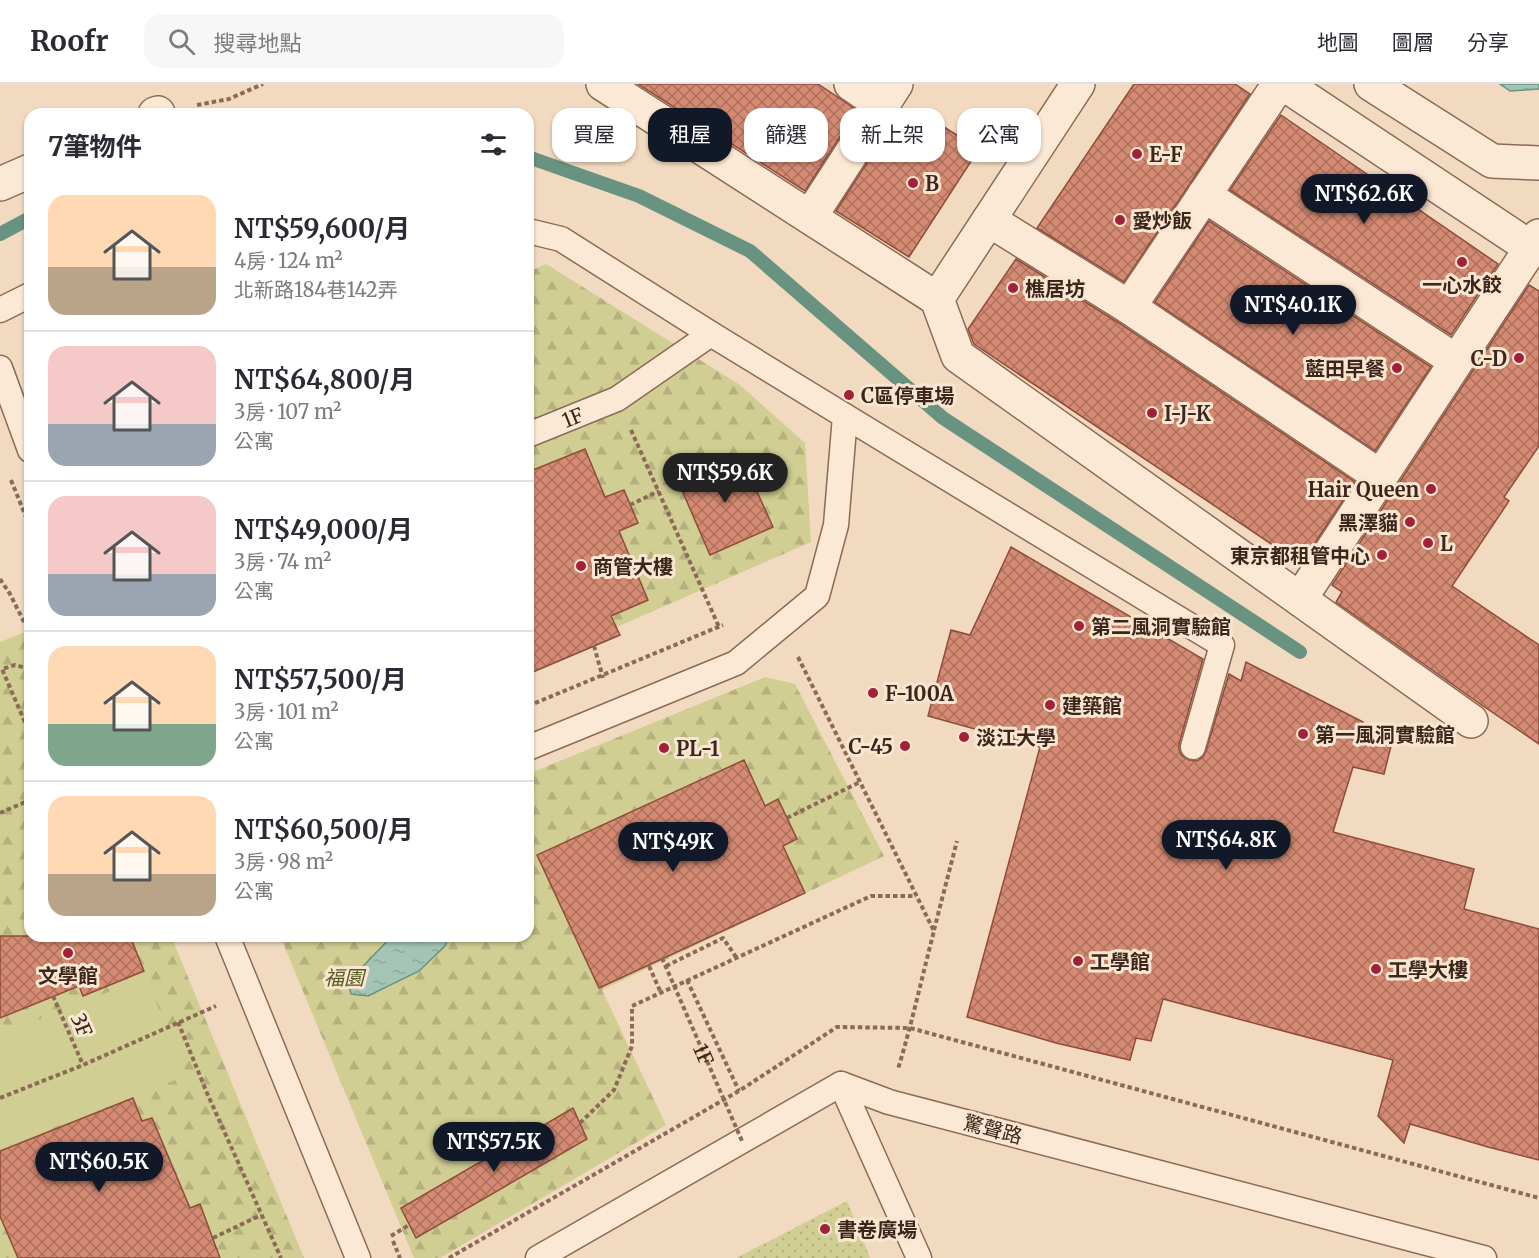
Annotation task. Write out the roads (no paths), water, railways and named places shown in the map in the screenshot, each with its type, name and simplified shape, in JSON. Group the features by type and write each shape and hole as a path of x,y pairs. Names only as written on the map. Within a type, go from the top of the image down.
{"street":[{"path":"603,84 937,299 958,356 1471,721"},
{"path":"810,217 889,95 851,84"},
{"path":"937,299 1078,84"},
{"path":"1128,307 1279,84"},
{"path":"1284,84 1535,242 1300,599"},
{"path":"1371,84 1492,161 1539,163"},
{"path":"0,184 24,174"},
{"path":"1204,195 1456,361"},
{"path":"989,220 1128,307 1381,477"}],"lane":[{"path":"534,232 561,239 711,334 1222,645 1193,747"},
{"path":"0,310 24,298"},
{"name":"1F","path":"534,433 617,399 711,334"},
{"path":"0,368 24,434"},
{"path":"534,746 736,663 817,596 836,525 846,416"},
{"path":"230,942 358,1258"},
{"path":"538,1258 842,1084 919,1258"},
{"name":"驚聲路","path":"842,1084 889,1102 1484,1258"}],"water":[{"path":"1500,84 1539,84 1539,89 1510,91"},
{"name":"福園","path":"386,942 447,942 419,971 368,996 351,994 348,982"}],"waterway":[{"path":"534,159 639,196 750,251 943,418 1300,652"},
{"path":"0,234 24,221"}],"place":[{"name":"E-F","path":"1137,154"},
{"name":"B","path":"913,183"},
{"name":"愛炒飯","path":"1120,220"},
{"name":"一心水餃","path":"1462,262"},
{"name":"樵居坊","path":"1013,288"},
{"name":"C-D","path":"1519,358"},
{"name":"藍田早餐","path":"1397,368"},
{"name":"C區停車場","path":"849,395"},
{"name":"I-J-K","path":"1152,413"},
{"name":"Hair Queen","path":"1431,489"},
{"name":"黑澤貓","path":"1410,522"},
{"name":"L","path":"1428,543"},
{"name":"東京都租管中心","path":"1382,555"},
{"name":"商管大樓","path":"581,566"},
{"name":"第二風洞實驗館","path":"1079,626"},
{"name":"F-100A","path":"873,693"},
{"name":"建築館","path":"1050,705"},
{"name":"第一風洞實驗館","path":"1303,734"},
{"name":"淡江大學","path":"964,737"},
{"name":"C-45","path":"905,746"},
{"name":"PL-1","path":"664,748"},
{"name":"文學館","path":"68,953"},
{"name":"工學館","path":"1078,961"},
{"name":"工學大樓","path":"1376,969"},
{"name":"書卷廣場","path":"825,1229"}]}
